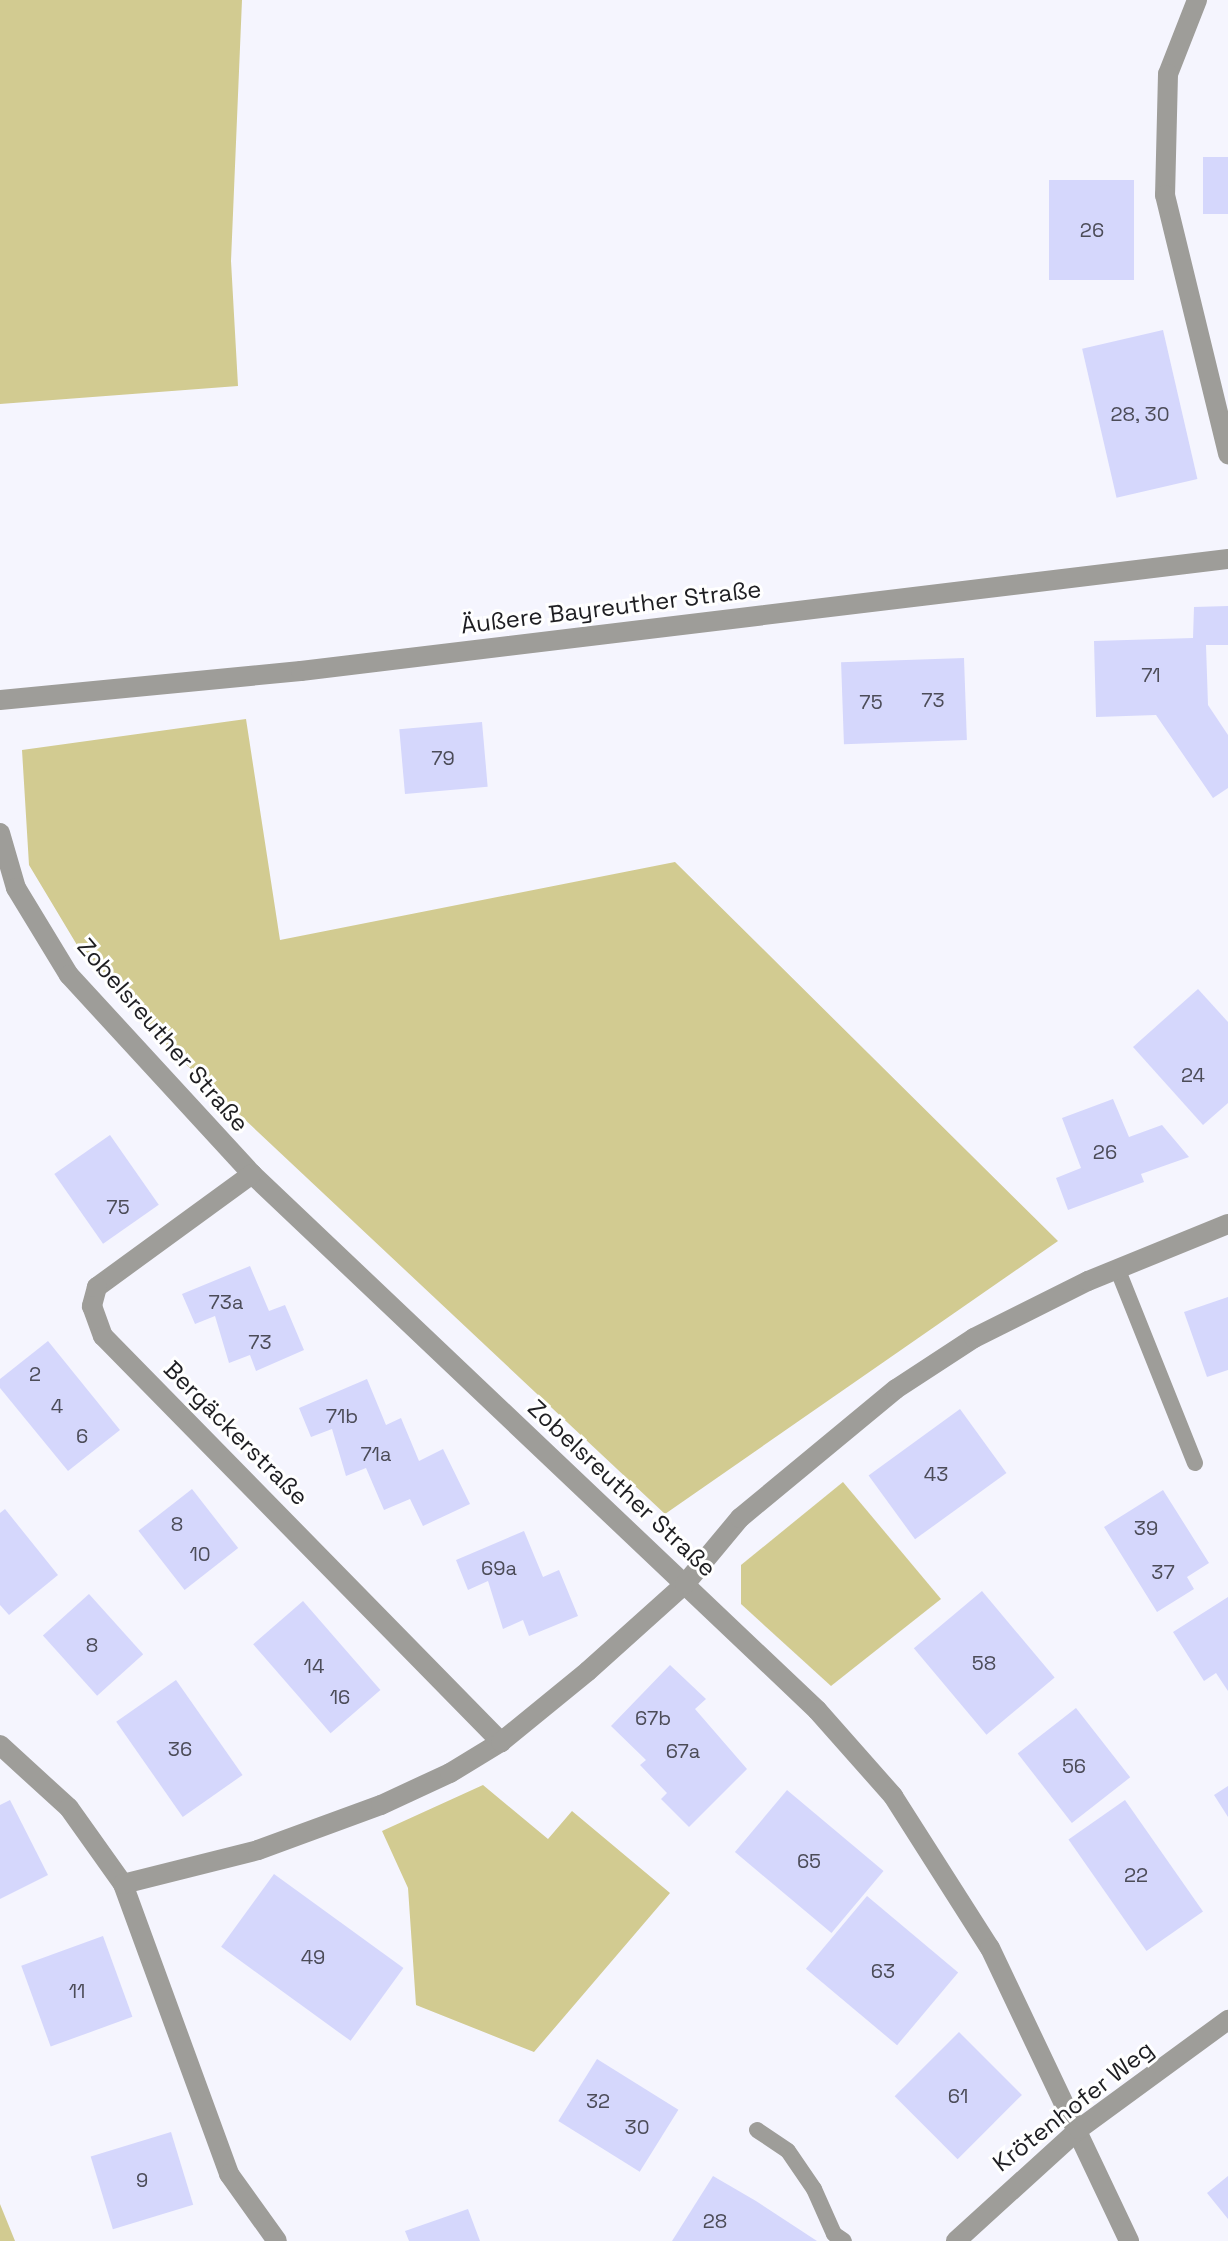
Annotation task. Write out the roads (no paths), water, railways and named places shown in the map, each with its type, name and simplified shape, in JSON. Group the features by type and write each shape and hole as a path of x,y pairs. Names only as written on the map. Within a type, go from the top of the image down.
{"street":[{"path":"1197,0 1168,74 1165,195 1228,454"},
{"name":"Äußere Bayreuther Straße","path":"0,700 301,671 1228,559"},
{"name":"Zobelsreuther Straße","path":"0,833 16,888 69,975 252,1174 817,1710 893,1796 990,1948 1079,2129 1129,2241"},
{"name":"Bergäckerstraße","path":"252,1174 97,1287 92,1306 103,1336 501,1742"},
{"path":"123,1884 258,1850 381,1805 501,1742 685,1584 740,1518 896,1389 974,1338 1117,1268 1228,1224"},
{"path":"0,1745 69,1808 123,1884 229,2174 277,2241"},
{"name":"Krötenhofer Weg","path":"956,2241 1079,2129 1228,2020"}],"lane":[{"path":"1117,1268 1195,1463"},
{"path":"757,2130 788,2151 814,2189 834,2234 844,2241"}]}
